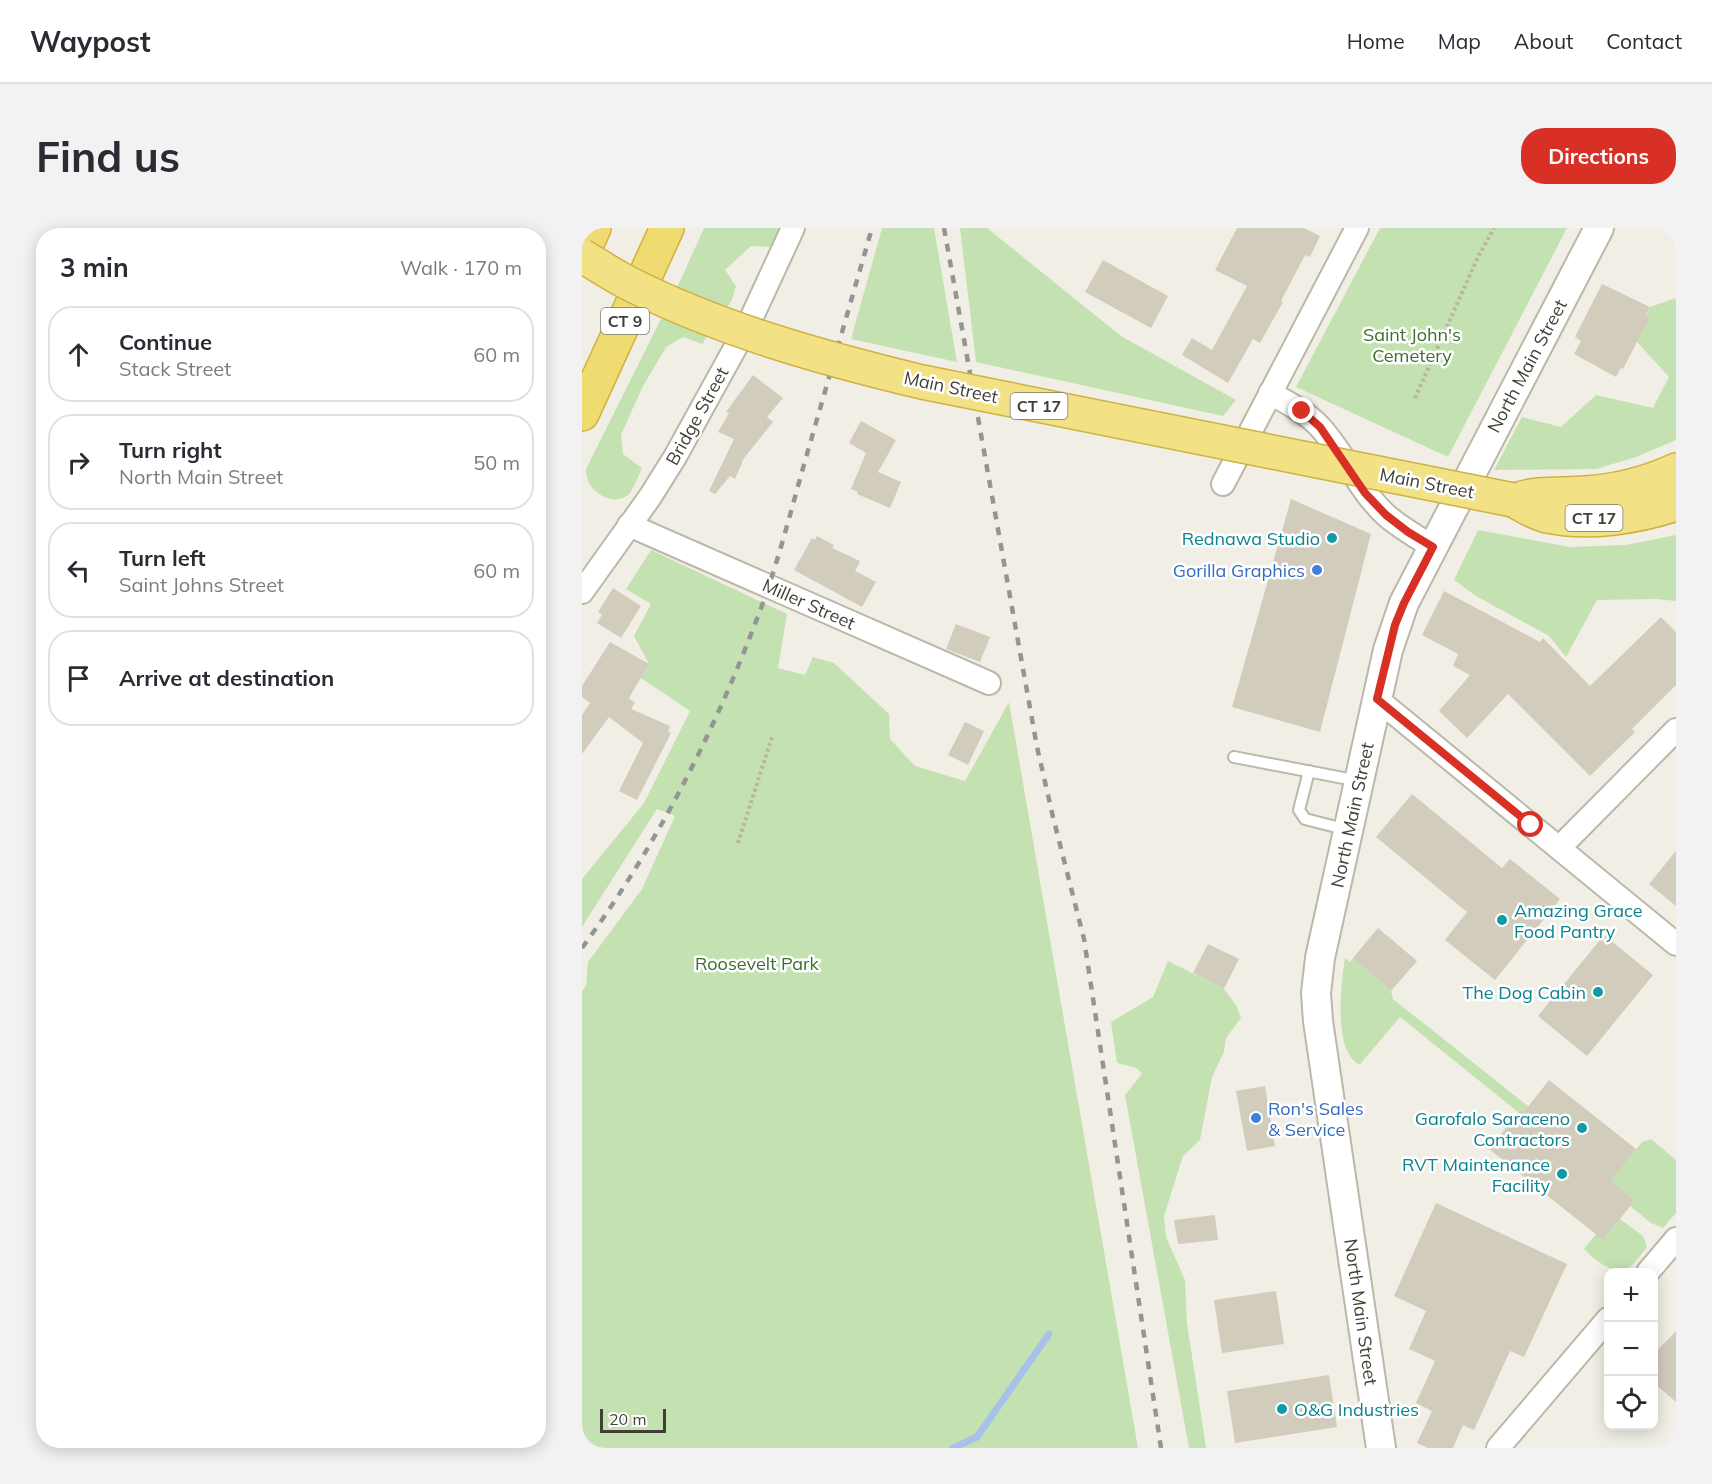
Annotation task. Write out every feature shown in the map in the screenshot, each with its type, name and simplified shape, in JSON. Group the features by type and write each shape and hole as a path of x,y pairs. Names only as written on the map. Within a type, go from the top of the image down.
{"highway":[{"path":"582,255 594,228"},
{"name":"CT 9","path":"582,414 667,228"},
{"name":"Main Street","path":"582,255 630,284 689,311 799,350 922,382 1513,500 1547,516 1580,518 1629,515 1676,504"},
{"name":"Main Street","path":"1513,500 1536,495 1608,491 1639,484 1676,470"}],"street":[{"name":"Bridge Street","path":"582,592 675,457 750,321 793,228"},
{"path":"1223,484 1357,228"},
{"name":"North Main Street","path":"1382,1448 1318,1021 1316,993 1320,958 1395,625 1404,603 1599,228"},
{"path":"1270,393 1302,411 1320,427 1365,493 1386,515 1433,547"},
{"name":"Miller Street","path":"629,525 989,683"},
{"path":"1377,699 1676,944"},
{"path":"1559,848 1676,730"},
{"path":"1651,1268 1676,1239"},
{"path":"1498,1448 1605,1322"}],"lane":[{"path":"1234,757 1359,781"},
{"path":"1309,771 1299,810 1305,819 1348,831"}],"path":[{"path":"1415,398 1478,257 1494,228"},
{"path":"738,843 772,737"}],"green space":[{"path":"704,228 784,228 770,247 751,246 725,270 736,286 732,300 702,344 683,337 666,347 642,388 621,435 623,454 642,468 629,494 624,498 607,498 592,488 586,469"},
{"path":"882,228 934,228 957,362 851,339"},
{"path":"960,228 987,228 1121,336 1236,400 1223,416 976,362"},
{"name":"Saint John's Cemetery","path":"1380,228 1567,228 1448,457 1296,387"},
{"path":"1676,298 1676,440 1636,457 1596,469 1494,470 1522,417 1561,427 1596,395 1653,408 1669,377 1637,342 1650,307"},
{"path":"1478,530 1570,547 1626,545 1676,535 1676,601 1597,600 1566,657 1549,636 1476,596 1454,580"},
{"name":"Roosevelt Park","path":"651,550 787,614 778,668 805,675 813,657 834,663 889,714 890,739 915,766 965,781 1009,702 1138,1448 582,1448 582,991 586,986 588,962 642,889 675,816 657,809 582,927 582,879 644,803 690,711 641,678 649,664 634,636 651,604 626,589"},
{"path":"1345,958 1350,962 1353,958 1391,991 1393,999 1615,1175 1642,1142 1651,1139 1676,1160 1676,1213 1663,1228 1651,1223 1630,1206 1635,1200 1521,1109 1518,1112 1400,1017 1361,1063 1362,1065 1352,1059 1342,1034 1341,1000"},
{"path":"1168,961 1224,989 1236,1005 1241,1018 1226,1038 1224,1052 1212,1077 1200,1140 1183,1156 1164,1216 1166,1237 1185,1280 1187,1323 1206,1448 1189,1448 1125,1095 1142,1074 1137,1068 1117,1063 1111,1022 1153,997"},
{"path":"1620,1219 1643,1236 1647,1247 1631,1266 1610,1268 1593,1258 1584,1249 1596,1234 1604,1239"}],"building":[{"path":"1237,228 1304,228 1320,236 1310,257 1305,255 1281,301 1283,302 1260,343 1253,339 1228,383 1182,355 1192,338 1212,350 1247,286 1215,270"},
{"path":"1103,260 1168,296 1151,328 1085,292"},
{"path":"1602,284 1650,307 1646,315 1650,317 1623,369 1621,368 1616,377 1574,354 1581,341 1575,337"},
{"path":"753,375 783,398 767,417 773,422 744,458 735,479 730,476 715,494 709,491 734,439 718,432 729,413 726,412"},
{"path":"861,421 896,440 878,472 901,482 890,508 857,494 858,492 851,489 866,453 849,443"},
{"path":"1291,499 1371,534 1320,732 1232,707"},
{"path":"817,536 834,545 832,548 860,561 855,571 876,582 862,607 794,570 812,538 815,540"},
{"path":"613,588 641,606 621,638 597,623 602,615 598,612"},
{"path":"1444,591 1540,642 1543,638 1590,686 1661,617 1676,632 1676,685 1632,729 1635,732 1590,776 1508,694 1467,738 1439,711 1470,675 1453,666 1458,654 1422,635"},
{"path":"956,624 990,637 980,662 946,649"},
{"path":"610,642 649,664 629,698 635,703 631,709 670,726 668,732 671,733 637,800 619,791 643,743 609,717 582,754 582,715 590,703 582,697 582,686"},
{"path":"965,722 984,731 968,765 948,755"},
{"path":"1412,794 1502,868 1510,859 1560,899 1495,980 1445,940 1467,912 1376,837"},
{"path":"1676,851 1676,906 1649,884"},
{"path":"1378,928 1417,961 1391,991 1353,958"},
{"name":"The Dog Cabin","path":"1604,935 1653,975 1587,1056 1538,1016"},
{"path":"1208,944 1239,959 1224,989 1193,973"},
{"path":"1549,1080 1636,1149 1611,1181 1635,1200 1603,1240 1489,1149 1521,1109 1524,1112"},
{"name":"Ron's Sales & Service","path":"1265,1086 1275,1146 1247,1151 1236,1091"},
{"path":"1436,1203 1567,1264 1524,1357 1510,1351 1474,1430 1463,1425 1453,1448 1428,1448 1417,1443 1432,1411 1416,1403 1435,1361 1409,1349 1426,1311 1394,1296"},
{"path":"1215,1215 1218,1240 1178,1244 1174,1220"},
{"path":"1276,1291 1284,1344 1222,1353 1214,1300"},
{"path":"1676,1331 1676,1402 1658,1386 1658,1350"},
{"name":"O&G Industries","path":"1329,1375 1337,1427 1235,1443 1227,1391"}],"waterway":[{"path":"953,1448 977,1437 1049,1334"}],"railway":[{"path":"582,948 633,873 678,794 718,712 761,609 872,228"},
{"path":"944,228 1037,747 1084,939 1161,1448"}],"place":[{"name":"Rednawa Studio","path":"1332,538"},
{"name":"Gorilla Graphics","path":"1317,570"},
{"name":"Amazing Grace Food Pantry","path":"1502,920"},
{"name":"The Dog Cabin","path":"1598,992"},
{"name":"Ron's Sales & Service","path":"1256,1118"},
{"name":"Garofalo Saraceno Contractors","path":"1582,1128"},
{"name":"RVT Maintenance Facility","path":"1562,1174"},
{"name":"O&G Industries","path":"1282,1409"}],"route":[{"path":"1302,411 1320,427 1365,493 1386,515 1433,547 1395,625 1377,699 1531,825"}]}
